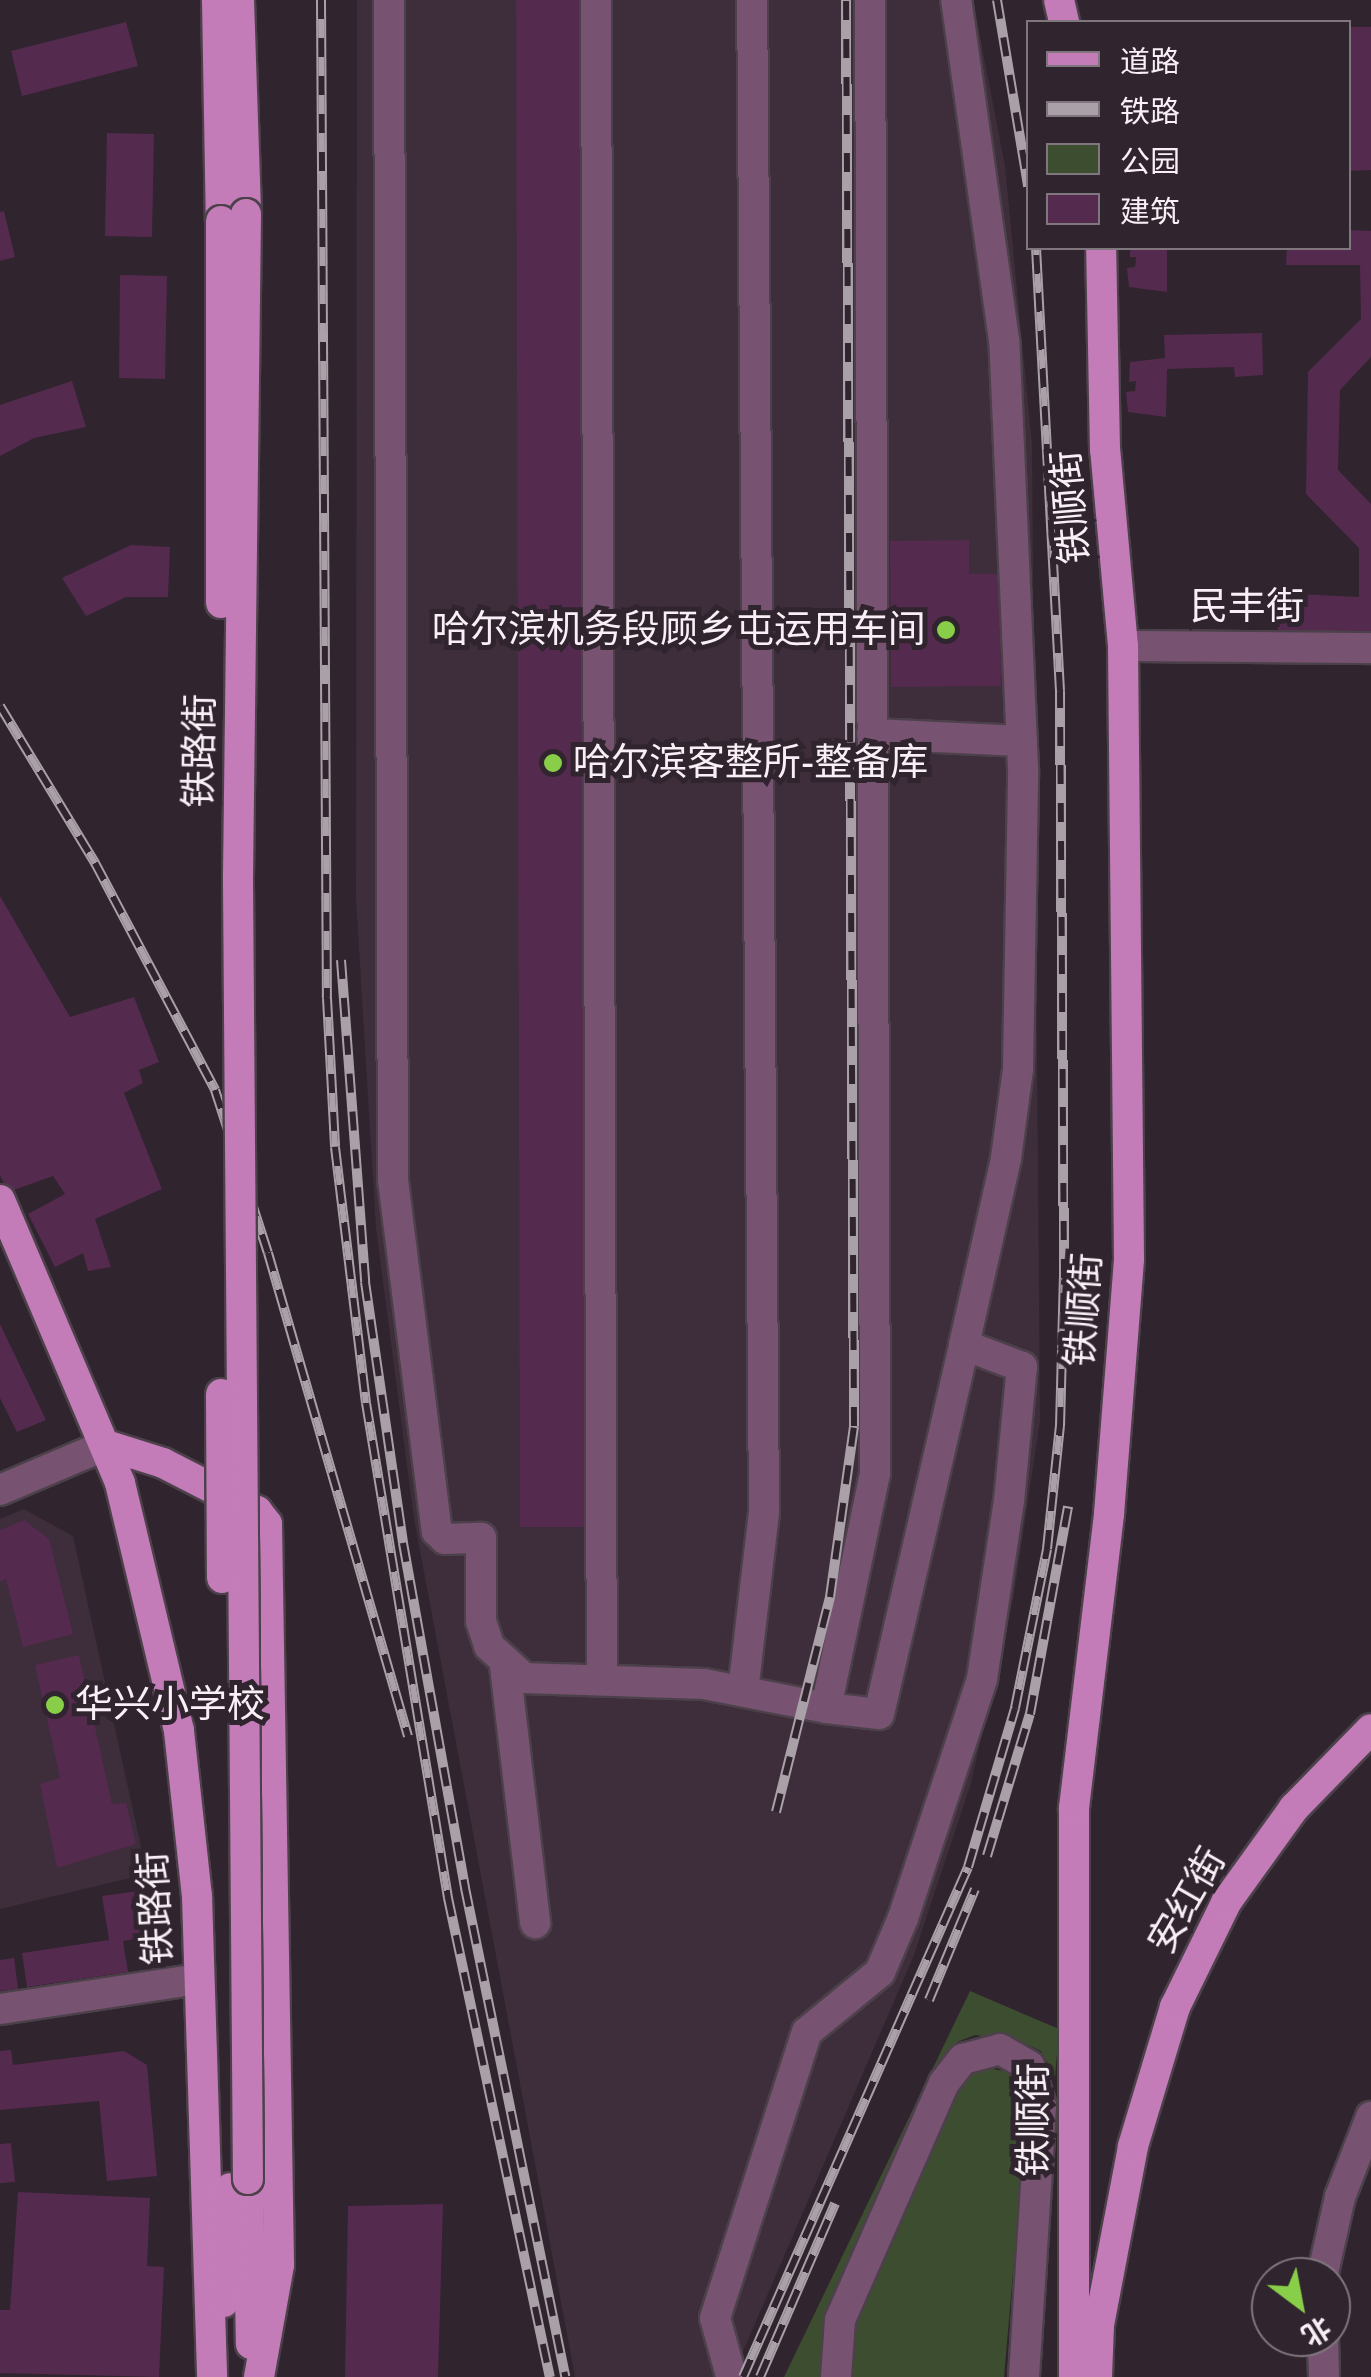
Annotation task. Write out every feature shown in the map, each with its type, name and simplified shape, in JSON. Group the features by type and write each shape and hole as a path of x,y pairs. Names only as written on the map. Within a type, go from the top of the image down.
{"main road":[{"name":"铁路街","path":"217,0 233,218"},
{"name":"铁路街","path":"239,0 233,218 239,2179"},
{"name":"铁顺街","path":"1074,2377 1074,1808 1109,1514 1129,1259 1123,646 1105,450 1101,250"},
{"name":"铁路街","path":"0,1200 106,1445 151,1602 190,1798 212,2377"},
{"path":"106,1445 162,1464 257,1511 267,1524 279,2265 255,2377"},
{"name":"安红街","path":"1098,2377 1099,2325 1133,2146 1175,2008 1227,1901 1294,1808 1371,1729"},
{"path":"220,2377 239,2179"},
{"path":"239,2179 255,2377"}],"street":[{"path":"389,0 392,1180 437,1531 446,1538 482,1538 480,1621 505,1666 535,1923"},
{"path":"596,0 602,1680"},
{"path":"743,1690 764,1512 752,0"},
{"path":"826,1708 874,1473 870,0"},
{"path":"505,1666 546,1682 602,1680 743,1690 826,1708 879,1714 1006,1158 1018,1070 1022,741 1004,340 956,0"},
{"name":"民丰街","path":"1123,646 1371,648"},
{"path":"872,734 1022,741"},
{"path":"730,2372 715,2318 807,2032 880,1972 982,1679 1022,1367 964,1345"},
{"path":"0,1490 106,1445"},
{"path":"0,2009 192,1980"},
{"path":"836,2377 840,2320 944,2084 963,2059 1000,2049 1029,2066 1041,2106 1024,2377"},
{"path":"1326,2257 1340,2197 1371,2117"}],"shaded area":[{"path":"357,0 973,0 1005,166 1032,444 1040,1421 1014,1595 971,1783 914,1955 732,2377 575,2377 414,1519 376,1228 356,899"},
{"name":"华兴小学校","path":"24,1509 73,1536 147,1874 0,1909 0,1519"}],"green space":[{"path":"970,1991 1059,2029 1055,2077 1041,2051 1022,2042 975,2035 957,2042 940,2066 824,2377 784,2377"},
{"path":"979,2067 1011,2072 1028,2100 1004,2377 846,2377 858,2307 962,2079"}],"building":[{"name":"哈尔滨客整所-整备库","path":"516,0 583,0 591,1527 520,1527"},
{"path":"126,22 138,66 22,96 11,51"},
{"path":"1351,27 1371,27 1371,170 1351,171"},
{"path":"107,133 154,134 152,237 105,236"},
{"path":"4,211 15,257 0,261 0,212"},
{"path":"1351,230 1371,231 1371,357 1340,390 1338,470 1371,504 1371,636 1278,635 1276,593 1359,597 1359,548 1306,494 1308,372 1361,319 1360,265 1286,265 1287,250 1351,250"},
{"path":"1130,250 1167,250 1167,292 1129,287 1127,268 1135,267 1136,257 1130,257"},
{"path":"120,275 167,276 165,379 119,378"},
{"path":"1262,333 1263,375 1235,377 1234,367 1167,369 1166,417 1128,412 1126,392 1135,391 1136,381 1129,382 1130,362 1165,358 1164,335"},
{"path":"72,381 86,427 34,438 0,456 0,405"},
{"name":"哈尔滨机务段顾乡屯运用车间","path":"969,540 969,574 1000,574 1001,686 891,687 890,541"},
{"path":"131,545 170,547 168,597 126,597 86,616 62,578"},
{"path":"0,896 70,1017 134,997 159,1062 139,1070 143,1083 124,1093 162,1189 95,1219 111,1267 88,1271 83,1253 55,1267 28,1214 65,1194 53,1176 8,1192 0,1175"},
{"path":"0,1324 46,1420 17,1432 0,1398"},
{"path":"24,1520 49,1539 73,1634 23,1647 6,1579 0,1582 0,1530"},
{"path":"79,1655 112,1804 126,1803 136,1844 57,1868 40,1784 60,1778 35,1665"},
{"path":"146,1890 153,1936 123,1941 128,1972 27,1987 22,1953 109,1940 102,1896"},
{"path":"14,1958 18,1989 0,1991 0,1960"},
{"path":"11,2050 13,2065 124,2051 147,2065 157,2176 107,2181 99,2101 0,2110 0,2051"},
{"path":"11,2143 15,2182 0,2183 0,2144"},
{"path":"18,2192 150,2198 147,2266 164,2267 159,2377 0,2373 0,2310 10,2310"},
{"path":"443,2204 438,2377 345,2377 348,2206"}],"railway":[{"path":"321,0 327,998 335,1147 366,1403 448,1898 550,2377"},
{"path":"776,1812 830,1597 854,1426 846,0"},
{"path":"997,0 1026,174"},
{"path":"743,2377 968,1867 1015,1708 1047,1549 1060,1426 1064,1278 1060,691 1036,250"},
{"path":"0,706 95,863 215,1090 268,1253 408,1736"},
{"path":"341,960 365,1282 403,1543 465,1888 565,2377"},
{"path":"987,1856 1030,1714 1068,1506"},
{"path":"929,2000 975,1889"},
{"path":"760,2377 835,2204"}],"place":[{"name":"哈尔滨机务段顾乡屯运用车间","path":"946,630"},
{"name":"哈尔滨客整所-整备库","path":"553,763"},
{"name":"华兴小学校","path":"55,1705"}]}
